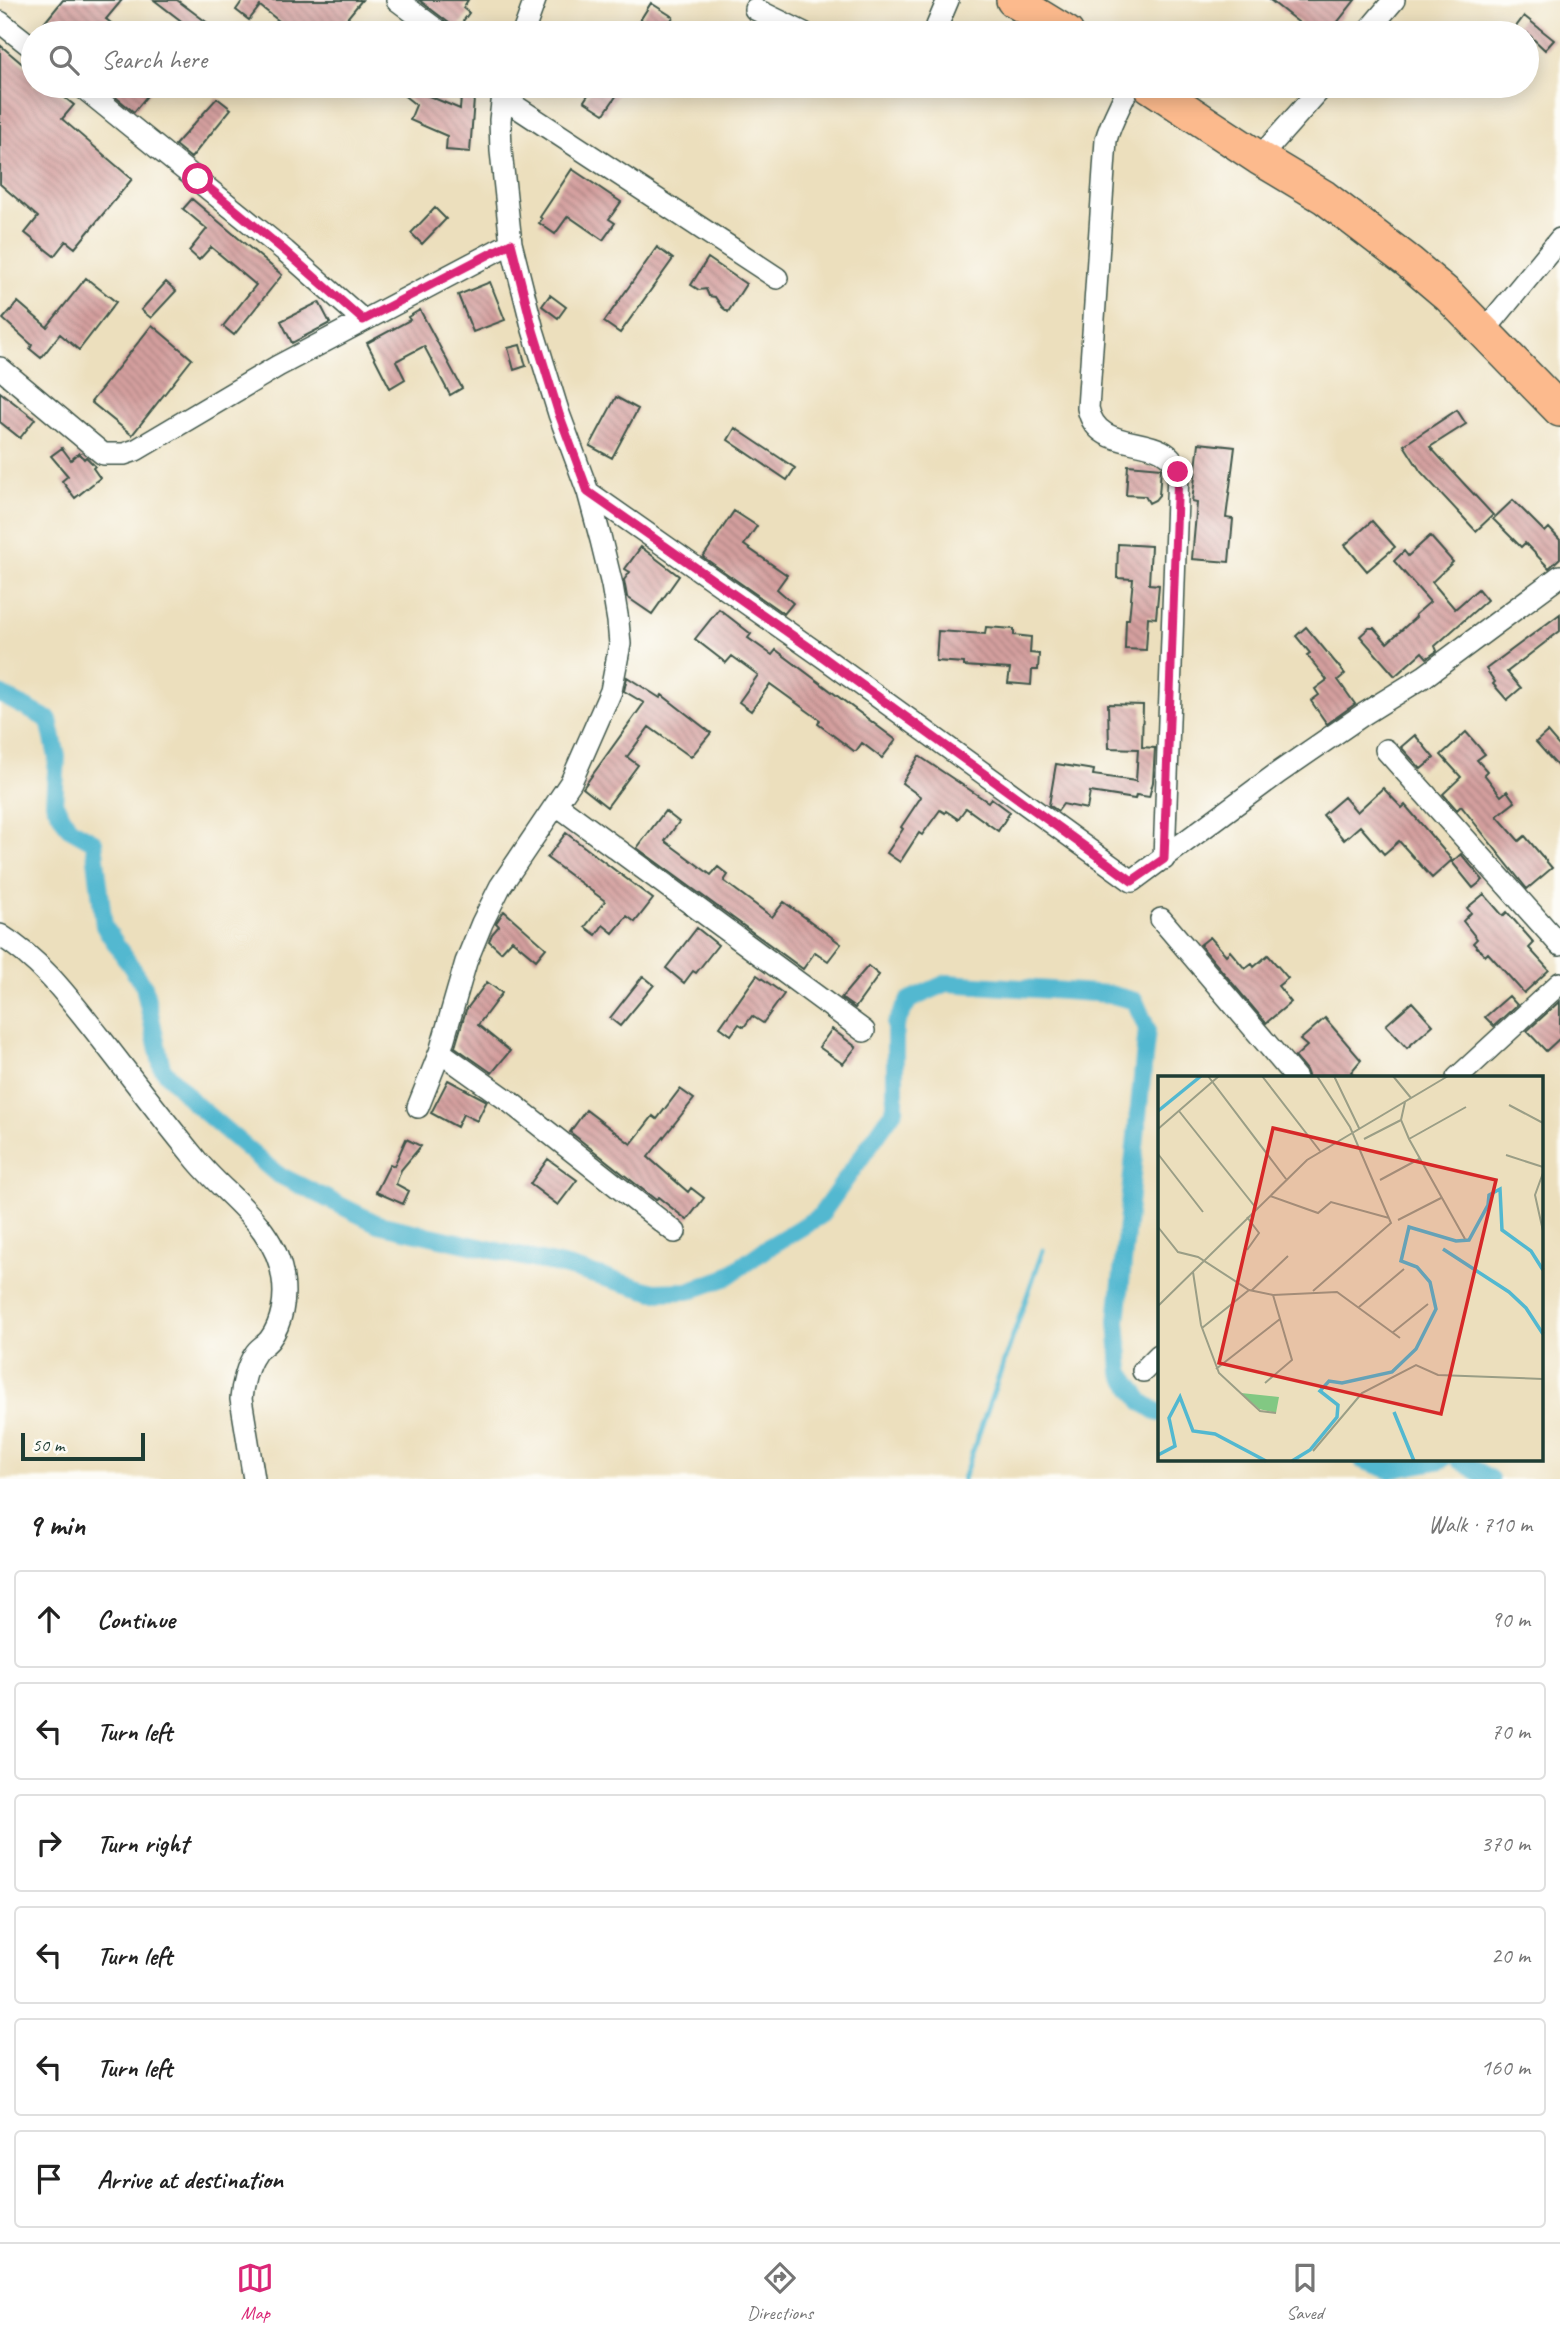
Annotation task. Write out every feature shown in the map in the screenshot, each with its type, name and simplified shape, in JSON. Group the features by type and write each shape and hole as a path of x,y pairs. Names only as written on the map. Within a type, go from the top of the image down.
{"highway":[{"path":"1027,4 1050,21"},
{"path":"1168,98 1324,197 1372,233 1449,296 1560,410"}],"street":[{"path":"397,0 425,21"},
{"path":"527,21 535,0"},
{"path":"939,21 948,0"},
{"path":"1376,21 1394,0"},
{"path":"755,9 780,21"},
{"path":"0,22 21,39"},
{"path":"96,98 285,251 363,320"},
{"path":"418,1107 440,1052 466,962 482,923 500,887 557,805 583,758 611,691 620,644 612,585 588,492 533,330 511,243 501,151 500,120 503,98"},
{"path":"512,98 585,154 777,278"},
{"path":"1124,98 1111,121 1106,141 1088,408 1093,424 1101,432 1164,452 1175,461 1178,472 1164,859"},
{"path":"1259,158 1312,98"},
{"path":"1484,331 1560,240"},
{"path":"0,368 103,454 124,454 136,450 278,366 511,243"},
{"path":"588,492 823,657 1132,881 1278,773 1425,676 1560,576"},
{"path":"1386,750 1560,945"},
{"path":"557,805 864,1031"},
{"path":"1161,919 1294,1076"},
{"path":"0,935 21,948 52,977 197,1161 252,1216 274,1249 283,1277 285,1295 282,1311 269,1341 255,1353 241,1399 254,1479"},
{"path":"1459,1076 1560,983"},
{"path":"440,1052 510,1102 675,1232"},
{"path":"1143,1371 1158,1356"}],"building":[{"path":"63,0 122,0 106,19 109,21 46,21"},
{"path":"154,0 177,0 205,21 181,21"},
{"path":"243,0 362,0 345,21 279,21 260,6 249,20 236,10"},
{"path":"419,0 468,0 463,8 469,13 463,21 446,21"},
{"path":"1270,0 1355,0 1338,21 1297,21"},
{"path":"651,3 673,17 670,21 640,21"},
{"path":"1539,28 1554,40 1545,50 1539,44"},
{"path":"0,45 21,63 21,98 65,98 74,105 62,119 132,179 75,248 66,241 54,256 25,233 38,217 0,184"},
{"path":"117,98 145,98 134,112"},
{"path":"217,98 231,109 191,158 175,145"},
{"path":"407,98 434,98 460,109 461,98 474,98 470,152 446,150 447,136 410,120 416,105"},
{"path":"586,98 615,98 604,114 584,101"},
{"path":"572,169 621,202 609,219 615,223 603,240 568,216 555,234 539,223 542,219 540,217"},
{"path":"192,199 282,275 234,335 223,326 256,285 211,247 199,260 189,251 207,229 183,209"},
{"path":"435,208 446,219 422,244 411,233"},
{"path":"657,247 673,259 620,333 604,322"},
{"path":"708,258 746,284 728,312 715,297 709,296 706,289 699,290 691,285"},
{"path":"86,278 116,302 79,350 60,334 41,358 30,349 32,345 3,319 18,302 47,327"},
{"path":"166,282 176,291 151,318 141,310"},
{"path":"490,282 505,320 473,332 458,295"},
{"path":"550,295 566,307 558,318 542,306"},
{"path":"319,302 330,323 292,343 281,321"},
{"path":"420,310 462,388 450,395 424,346 396,361 405,379 390,388 367,343 410,320 408,317"},
{"path":"152,325 192,359 132,435 91,402"},
{"path":"520,345 526,366 514,370 508,348"},
{"path":"0,392 35,419 20,438 0,422"},
{"path":"616,397 638,409 612,458 590,446"},
{"path":"1457,410 1466,424 1430,447 1493,515 1476,531 1421,472 1404,445"},
{"path":"735,428 795,468 787,480 728,440"},
{"path":"1199,443 1235,447 1226,518 1233,519 1229,562 1192,559 1197,503 1192,502"},
{"path":"62,448 71,460 79,453 84,459 86,457 95,466 93,468 100,478 75,498 62,481 68,476 51,456"},
{"path":"1128,465 1161,468 1159,495 1155,500 1149,503 1145,496 1126,495"},
{"path":"1513,500 1545,532 1549,528 1560,540 1560,558 1549,568 1525,543 1521,547 1493,519"},
{"path":"734,511 757,526 744,545 787,575 777,589 793,603 784,614 703,557"},
{"path":"1372,521 1395,547 1367,571 1345,545"},
{"path":"1430,536 1453,562 1432,582 1455,609 1478,589 1487,600 1435,646 1437,651 1427,658 1422,652 1395,676 1360,636 1369,628 1374,628 1387,643 1430,602 1394,561 1404,551 1408,556"},
{"path":"1118,544 1151,546 1149,584 1159,585 1156,618 1148,617 1146,650 1125,649 1126,619 1129,619 1133,579 1117,578"},
{"path":"641,547 679,576 652,614 627,597 624,580 630,572 625,569"},
{"path":"719,609 751,634 748,638 772,655 776,650 896,740 882,758 862,743 854,751 818,724 820,720 770,684 751,711 739,702 758,675 732,656 726,663 695,639"},
{"path":"1560,614 1560,631 1507,672 1521,688 1507,700 1493,684 1495,682 1486,669"},
{"path":"986,627 1014,629 1014,635 1031,637 1030,653 1039,654 1038,670 1032,670 1031,685 1008,683 1010,669 936,661 938,631 985,634"},
{"path":"1306,627 1345,674 1338,680 1355,704 1327,724 1311,701 1319,695 1315,689 1327,680 1296,636"},
{"path":"627,677 660,698 662,695 711,733 691,757 649,727 627,757 638,765 607,807 583,788 644,703 624,691"},
{"path":"1108,704 1143,705 1142,747 1155,748 1153,782 1149,797 1136,795 1135,799 1090,792 1087,809 1063,804 1058,811 1049,805 1056,764 1094,770 1093,775 1136,781 1138,749 1109,748"},
{"path":"1466,732 1485,754 1477,760 1487,771 1484,774 1501,796 1507,791 1515,802 1497,816 1519,841 1525,836 1552,868 1527,889 1461,806 1457,810 1443,794 1461,777 1441,755"},
{"path":"1547,732 1560,747 1560,769 1536,742"},
{"path":"1415,735 1434,758 1421,769 1401,747"},
{"path":"919,756 988,802 991,798 1010,812 998,831 966,808 958,819 940,810 922,835 919,833 900,862 887,853 921,797 902,783"},
{"path":"1383,788 1402,808 1405,805 1452,860 1432,878 1399,841 1384,854 1360,826 1344,840 1323,815 1344,797 1357,812"},
{"path":"665,811 679,822 665,841 711,875 718,867 728,875 724,881 772,917 784,902 841,944 828,961 815,952 803,969 637,848"},
{"path":"566,833 653,899 635,922 627,916 613,933 603,925 596,935 585,927 605,901 547,858"},
{"path":"1461,854 1483,880 1473,888 1452,862"},
{"path":"1484,894 1503,916 1507,912 1534,943 1529,948 1549,970 1524,993 1488,953 1485,956 1473,943 1477,939 1463,921 1471,913 1467,908"},
{"path":"504,911 546,948 536,960 512,940 501,952 489,941 499,926 496,923"},
{"path":"697,928 718,945 696,973 693,971 684,983 666,968"},
{"path":"1210,937 1226,955 1230,951 1245,969 1252,964 1254,967 1268,955 1288,978 1278,986 1291,1002 1266,1023 1200,945"},
{"path":"868,966 879,975 855,1008 841,998"},
{"path":"757,975 784,994 763,1023 752,1016 744,1027 739,1024 731,1035 720,1027"},
{"path":"643,976 654,985 620,1026 610,1018"},
{"path":"487,982 502,993 478,1025 510,1051 492,1073 455,1047 466,1010"},
{"path":"1509,996 1517,1005 1494,1026 1485,1017"},
{"path":"1560,1001 1560,1038 1546,1051 1527,1031"},
{"path":"1412,1002 1433,1025 1407,1048 1386,1025"},
{"path":"1325,1018 1361,1060 1351,1072 1354,1076 1308,1076 1295,1057 1307,1046 1300,1040"},
{"path":"832,1029 856,1047 843,1064 819,1047"},
{"path":"448,1080 487,1101 477,1121 463,1114 457,1127 431,1113"},
{"path":"680,1089 694,1099 648,1157 688,1192 691,1188 704,1198 687,1220 658,1197 656,1200 570,1132 586,1110 631,1144 653,1116 657,1119"},
{"path":"406,1139 421,1146 401,1170 396,1184 409,1191 403,1204 376,1192 390,1164 394,1166"},
{"path":"548,1159 577,1180 558,1205 530,1184"}],"waterway":[{"path":"0,694 49,720 57,757 54,803 69,828 94,842 104,926 144,986 162,1068 195,1104 277,1174 378,1224 567,1267 654,1292 688,1291 725,1278 767,1248 820,1216 895,1109 895,1025 909,1000 947,983 1109,994 1135,1001 1147,1029 1117,1321 1121,1372 1142,1402 1158,1412"},
{"path":"963,1479 1043,1250"},
{"path":"1368,1462 1390,1470 1432,1462"},
{"path":"1462,1462 1490,1479"}],"route":[{"path":"198,179 363,320 511,243 533,330 559,414 588,492 823,657 1132,881 1164,859 1178,472"}]}
